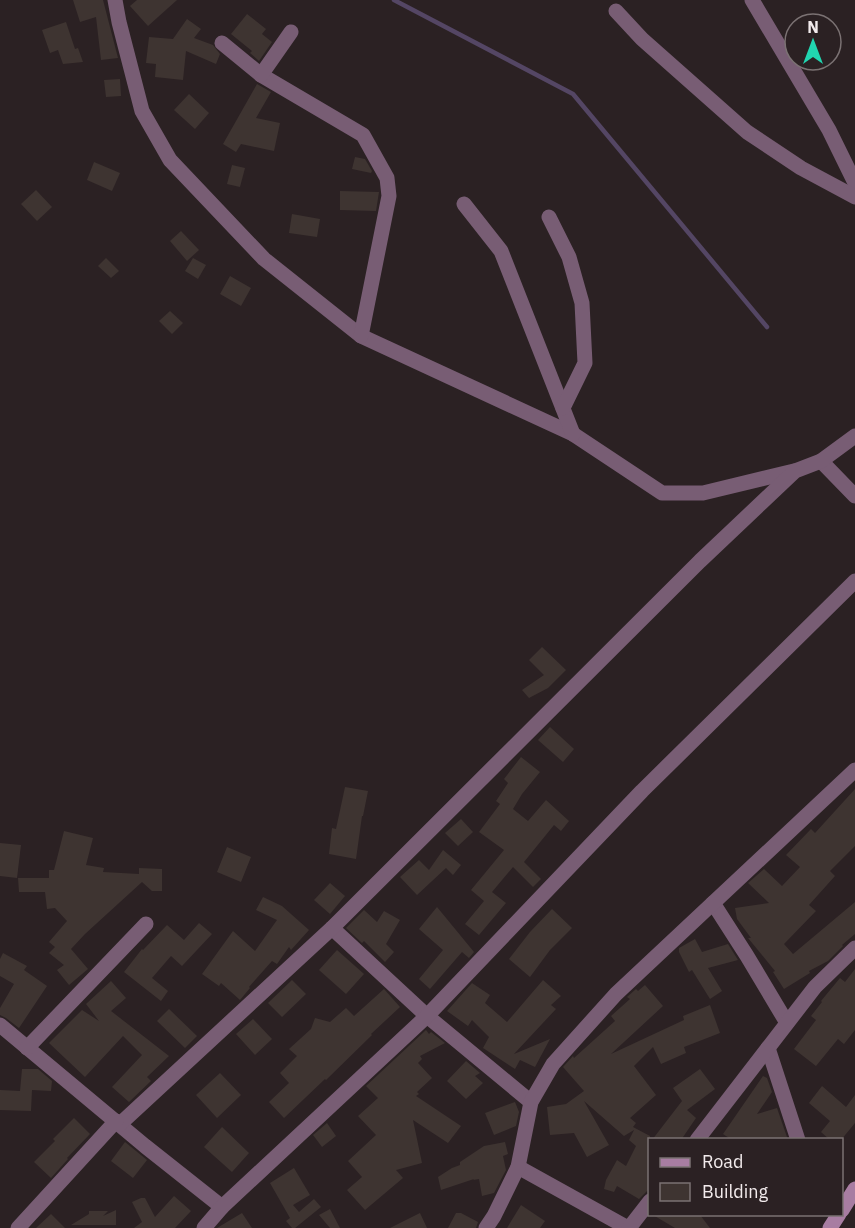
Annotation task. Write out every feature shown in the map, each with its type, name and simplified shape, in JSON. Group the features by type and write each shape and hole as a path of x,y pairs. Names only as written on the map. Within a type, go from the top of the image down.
{"street":[{"path":"115,0 142,111 170,160 264,259 361,336 573,434 663,493 703,493 795,471 820,461 855,435"},
{"path":"753,0 829,130 855,183"},
{"path":"616,11 642,39 747,132 801,168 855,197"},
{"path":"261,75 291,32"},
{"path":"222,43 261,75 363,135 387,178 389,196 361,336"},
{"path":"464,204 501,251 573,434"},
{"path":"549,217 569,257 582,303 585,363 563,408"},
{"path":"820,461 855,496"},
{"path":"18,1228 118,1123 332,928 700,561 795,471"},
{"path":"204,1228 222,1207 427,1016 642,791 855,581"},
{"path":"486,1228 518,1167 531,1102 553,1064 616,994 855,770"},
{"path":"713,903 787,1023"},
{"path":"27,1048 146,924"},
{"path":"332,928 427,1016 531,1102"},
{"path":"699,1138 815,987 855,948"},
{"path":"0,1025 222,1207"},
{"path":"768,1048 797,1138"},
{"path":"518,1167 628,1228 648,1204"}],"building":[{"path":"73,0 103,0 118,58 101,60 96,17 80,22"},
{"path":"137,0 177,0 148,26 130,6"},
{"path":"247,14 266,29 262,34 272,42 259,61 250,53 252,51 231,34"},
{"path":"187,19 201,29 194,38 213,45 220,54 216,64 186,51 183,80 155,77 156,64 146,63 149,37 173,39"},
{"path":"66,22 75,49 78,48 83,62 63,64 58,50 50,53 42,30"},
{"path":"120,79 121,96 106,97 104,80"},
{"path":"257,84 271,92 256,118 280,123 274,151 241,144 236,152 223,144"},
{"path":"189,94 209,113 195,129 174,110"},
{"path":"355,157 365,159 371,173 352,169"},
{"path":"94,162 120,173 112,191 87,180"},
{"path":"232,165 245,168 240,187 227,184"},
{"path":"36,190 52,207 37,221 21,204"},
{"path":"340,191 379,192 376,211 340,210"},
{"path":"292,214 320,219 317,237 289,233"},
{"path":"181,231 199,250 187,261 170,241"},
{"path":"106,258 119,271 111,278 98,266"},
{"path":"193,258 206,265 198,279 185,271"},
{"path":"230,276 251,288 241,306 220,294"},
{"path":"170,311 183,323 172,334 159,321"},
{"path":"542,647 566,670 548,688 529,698 522,690 544,675 529,660"},
{"path":"550,727 574,749 563,762 538,740"},
{"path":"521,757 540,772 513,809 528,821 546,800 569,821 561,831 554,825 524,862 541,879 533,887 513,867 492,892 506,903 479,935 465,924 484,901 471,890 504,850 479,832 500,804 496,801 508,783 504,779"},
{"path":"345,787 368,791 356,859 329,854 332,828 336,829"},
{"path":"855,789 855,846 830,871 835,876 809,905 816,911 784,944 793,954 855,902 855,934 828,961 784,989 773,972 775,971 748,938 751,938 737,919 735,908 769,903 748,883 764,869 782,886 800,867 786,855 811,829 815,833"},
{"path":"461,819 473,832 458,846 445,833"},
{"path":"64,831 93,838 86,865 104,868 103,872 139,874 139,868 162,869 162,891 152,891 142,882 71,949 88,969 69,985 57,970 64,965 49,953 55,947 49,942 67,921 55,908 47,909 45,892 19,892 18,878 49,878 49,870 54,870"},
{"path":"0,843 21,845 17,878 0,876"},
{"path":"227,847 251,857 241,882 217,872"},
{"path":"443,850 461,865 453,875 446,868 417,895 400,877 419,860 429,870"},
{"path":"330,883 345,896 330,914 314,900"},
{"path":"263,897 282,906 309,930 291,950 289,947 277,964 272,961 240,1000 221,983 219,986 202,974 233,931 255,951 277,920 256,910"},
{"path":"437,907 474,952 469,958 462,952 430,989 419,979 443,950 419,929"},
{"path":"552,909 572,928 550,950 530,977 509,959"},
{"path":"364,910 377,922 384,911 400,920 386,944 394,952 385,962 364,941 362,943 346,928"},
{"path":"199,923 212,934 182,966 171,956 152,978 168,991 161,1001 124,972 142,949 167,925 184,940"},
{"path":"695,939 702,952 728,944 738,960 708,968 722,991 710,999 692,970 689,972 679,952 679,948"},
{"path":"337,950 364,974 346,994 319,970"},
{"path":"3,953 27,966 24,970 47,986 19,1028 0,1015 0,1008 14,984 0,976 0,959"},
{"path":"855,969 855,1030 844,1044 838,1039 816,1066 794,1049 816,1020 811,1016 821,1001 840,978 845,982"},
{"path":"292,980 306,994 282,1017 268,1003"},
{"path":"543,980 561,996 551,1005 556,1009 514,1054 550,1039 535,1067 520,1060 515,1069 483,1048 489,1037 472,1020 468,1026 447,1011 472,983 490,995 485,1003 507,1022"},
{"path":"111,981 126,998 111,1011 169,1056 147,1077 151,1081 129,1102 112,1087 142,1055 123,1036 85,1077 49,1043 82,1010 99,1021 86,1004"},
{"path":"645,985 663,1006 611,1054 684,1020 683,1016 710,1005 720,1033 684,1047 686,1053 661,1064 653,1047 634,1066 656,1095 630,1118 636,1123 633,1127 650,1136 648,1138 648,1190 639,1199 617,1186 614,1192 604,1189 606,1180 617,1160 626,1166 636,1146 629,1140 634,1130 624,1136 584,1101 609,1145 587,1157 574,1133 550,1135 547,1107 566,1104 584,1091 563,1067 615,1021 611,1016 630,999 627,997 636,989 638,991"},
{"path":"384,989 400,1007 284,1118 269,1102 289,1083 280,1073 297,1056 289,1049 311,1029 315,1018 330,1022 346,1008 354,1016"},
{"path":"169,1009 197,1036 185,1048 157,1021"},
{"path":"253,1019 272,1039 255,1055 236,1034"},
{"path":"426,1030 445,1043 420,1056 422,1059 418,1063 432,1078 417,1092 419,1094 416,1096 461,1126 448,1143 413,1120 422,1163 396,1170 403,1178 365,1210 347,1190 362,1177 348,1161 376,1135 358,1116 378,1098 366,1086"},
{"path":"466,1061 480,1073 475,1076 483,1083 466,1099 447,1081"},
{"path":"22,1069 38,1069 52,1081 51,1091 32,1090 31,1111 0,1110 0,1090 20,1091"},
{"path":"700,1069 715,1089 687,1110 696,1118 682,1138 654,1138 682,1101 673,1088"},
{"path":"220,1073 241,1095 217,1118 196,1095"},
{"path":"763,1076 767,1078 772,1092 757,1114 777,1108 787,1138 729,1138 723,1134"},
{"path":"822,1086 846,1107 855,1095 855,1123 843,1138 828,1138 821,1132 830,1121 809,1103"},
{"path":"515,1102 519,1112 516,1126 494,1135 485,1113"},
{"path":"74,1118 90,1134 51,1178 34,1162"},
{"path":"327,1123 336,1136 322,1147 313,1135"},
{"path":"222,1127 249,1153 232,1172 204,1147"},
{"path":"125,1142 147,1160 133,1178 111,1161"},
{"path":"505,1142 508,1154 503,1156 506,1170 494,1193 482,1196 479,1179 441,1190 438,1177 460,1165 460,1162 484,1146"},
{"path":"294,1168 310,1195 293,1205 299,1212 314,1199 321,1207 292,1228 286,1221 290,1218 270,1183"},
{"path":"174,1196 191,1211 175,1228 134,1228 142,1222 132,1202 145,1198 155,1217"},
{"path":"521,1205 545,1221 540,1228 507,1228"},
{"path":"330,1209 340,1228 330,1228 319,1215"},
{"path":"116,1210 116,1225 71,1225 89,1214 89,1211 108,1211 103,1216"},
{"path":"242,1213 252,1228 217,1228"},
{"path":"420,1213 427,1228 390,1228"},
{"path":"456,1213 461,1213 478,1222 476,1228 448,1228"},
{"path":"51,1214 65,1228 36,1228"},
{"path":"655,1216 701,1216 710,1228 675,1228"}],"waterway":[{"path":"394,0 573,94 767,327"}]}
